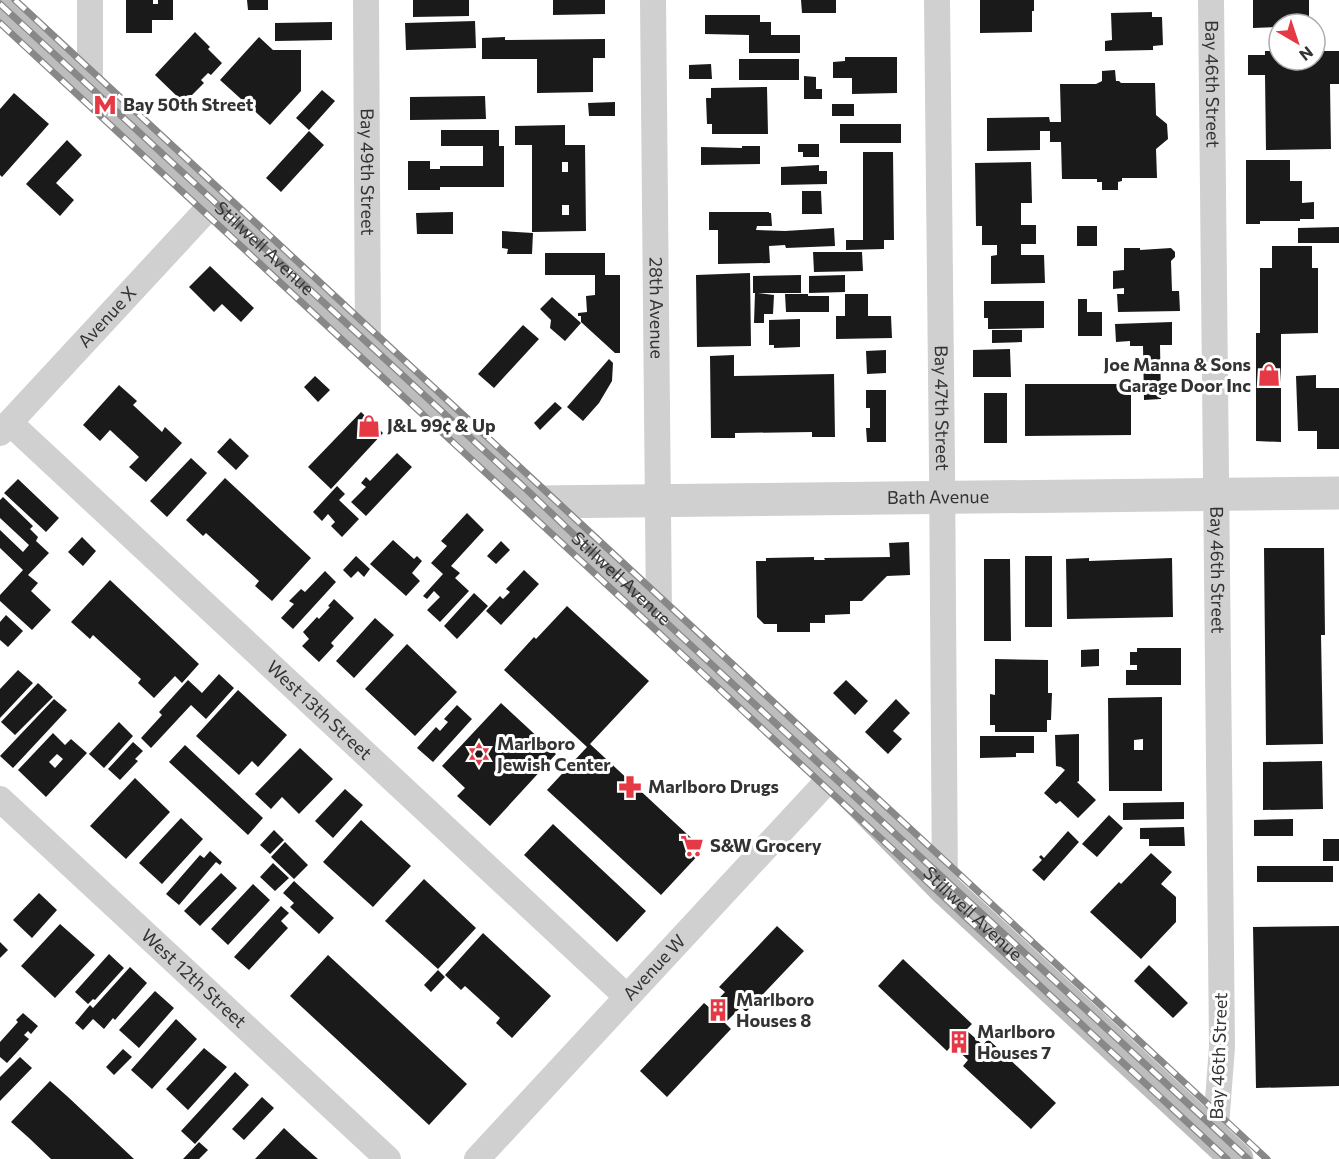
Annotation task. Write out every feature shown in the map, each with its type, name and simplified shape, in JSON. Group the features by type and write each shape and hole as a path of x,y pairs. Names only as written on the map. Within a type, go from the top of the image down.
{"main road":[{"name":"Stillwell Avenue","path":"0,4 659,614 832,776 945,889 1226,1149"}],"street":[{"path":"90,0 90,88"},
{"name":"Bay 49th Street","path":"366,0 368,346"},
{"name":"28th Avenue","path":"652,0 659,614"},
{"name":"Bay 47th Street","path":"937,0 945,889"},
{"name":"Bay 46th Street","path":"1211,0 1222,1047 1226,1149"},
{"name":"Avenue X","path":"5,428 213,202"},
{"name":"West 13th Street","path":"5,428 627,997"},
{"name":"Bath Avenue","path":"538,502 1339,493"},
{"name":"Avenue W","path":"477,1159 832,776"},
{"name":"West 12th Street","path":"0,799 388,1159"}],"building":[{"path":"126,0 153,0 153,4 158,4 158,0 173,0 173,20 152,20 152,33 126,33"},
{"path":"247,0 268,0 268,10 248,10"},
{"path":"413,0 469,0 469,16 413,17"},
{"path":"553,0 605,0 605,14 553,15"},
{"path":"801,0 836,0 836,13 802,13"},
{"path":"980,0 1034,0 1032,32 980,33"},
{"path":"1253,0 1309,0 1309,12 1267,12 1267,27 1253,28"},
{"path":"1152,12 1152,17 1162,17 1163,45 1153,46 1153,50 1105,51 1105,41 1112,40 1111,13"},
{"path":"705,15 760,15 760,22 771,22 771,35 800,35 800,53 749,53 749,35 705,34"},
{"path":"475,21 476,48 406,50 405,23"},
{"path":"332,22 332,40 275,41 275,23"},
{"path":"195,32 222,63 211,75 208,73 201,80 204,83 184,103 155,75"},
{"path":"259,37 273,50 301,50 301,91 270,125 220,80"},
{"path":"505,37 505,40 605,39 605,58 593,58 593,92 537,93 537,59 482,59 482,38"},
{"path":"1267,51 1267,72 1327,72 1327,51 1339,51 1339,84 1330,84 1331,149 1266,150 1265,75 1248,75 1248,55 1265,55"},
{"path":"845,57 897,57 897,93 852,94 852,78 833,78 833,62 845,61"},
{"path":"739,59 799,59 799,80 739,80"},
{"path":"711,64 712,79 689,79 689,65"},
{"path":"1115,70 1116,81 1121,83 1155,83 1156,115 1167,124 1168,139 1156,149 1157,178 1122,178 1122,181 1118,182 1118,190 1102,190 1102,182 1097,182 1097,179 1062,179 1061,142 1050,142 1050,131 1040,131 1040,150 987,151 987,118 1049,117 1050,122 1061,122 1060,84 1096,84 1102,81 1102,71"},
{"path":"804,76 816,77 816,89 822,89 822,99 804,99"},
{"path":"767,87 768,134 712,134 712,124 707,124 706,98 711,98 711,88"},
{"path":"322,90 335,101 309,130 296,118"},
{"path":"14,93 49,124 2,177 0,175 0,109"},
{"path":"485,96 486,119 410,120 410,97"},
{"path":"615,102 615,116 589,116 588,103"},
{"path":"832,104 854,104 854,116 832,116"},
{"path":"840,124 901,124 901,143 840,143"},
{"path":"565,125 565,145 585,145 586,231 532,232 532,145 515,145 515,126","holes":["562,162 568,162 568,172 562,172","562,205 569,205 569,215 562,215"]},
{"path":"441,130 499,130 499,146 504,146 504,187 440,187 440,190 408,190 408,161 430,161 430,169 440,169 440,166 483,166 483,146 441,146"},
{"path":"309,131 324,145 281,192 266,178"},
{"path":"67,140 82,155 56,183 74,200 60,216 26,184"},
{"path":"798,144 819,144 819,157 803,157 803,152 798,152"},
{"path":"742,146 760,146 760,164 701,165 701,147 742,148"},
{"path":"863,152 893,152 894,240 884,240 884,249 846,250 846,240 863,240"},
{"path":"1246,160 1290,160 1290,181 1302,181 1302,203 1314,202 1314,219 1260,221 1260,224 1246,224"},
{"path":"1031,162 1032,203 1021,203 1021,225 1036,225 1036,244 1021,244 1021,255 1044,255 1045,283 991,284 991,256 997,255 997,245 982,245 982,226 976,226 975,163"},
{"path":"819,165 819,171 827,171 827,184 781,185 781,167"},
{"path":"802,191 821,191 822,214 802,214"},
{"path":"453,212 453,234 417,234 416,213"},
{"path":"709,212 771,213 772,226 757,226 756,230 834,228 835,246 786,248 785,245 769,246 770,263 718,264 718,230 709,230"},
{"path":"1077,226 1097,226 1097,246 1077,246"},
{"path":"1339,227 1339,243 1298,243 1298,228"},
{"path":"502,231 533,233 532,254 507,254 508,249 502,248"},
{"path":"1272,246 1312,246 1312,268 1318,268 1318,333 1281,334 1281,442 1256,441 1256,333 1260,333 1260,268 1272,268"},
{"path":"1124,248 1140,248 1140,250 1171,248 1175,252 1175,257 1171,261 1172,291 1179,291 1180,311 1118,312 1117,294 1124,294 1124,288 1113,289 1113,271 1124,270"},
{"path":"813,252 862,252 863,271 814,272"},
{"path":"545,253 605,253 605,275 620,275 620,353 615,353 581,322 581,316 578,316 578,313 587,312 586,296 595,295 595,275 545,275"},
{"path":"210,266 254,308 241,322 222,304 214,312 189,287"},
{"path":"750,273 751,346 697,347 696,275"},
{"path":"801,275 801,293 758,293 774,295 773,314 764,314 764,323 754,323 753,276"},
{"path":"845,275 845,292 809,293 809,276"},
{"path":"785,294 829,296 829,312 786,312"},
{"path":"845,294 868,294 868,316 891,316 892,338 836,339 836,316 845,316"},
{"path":"552,297 581,323 565,341 550,328 551,320 540,309"},
{"path":"1078,299 1087,299 1087,312 1102,312 1102,336 1078,336"},
{"path":"984,301 1044,301 1044,328 988,329 988,318 984,318"},
{"path":"800,319 800,347 774,348 774,345 769,345 769,320"},
{"path":"1172,322 1172,345 1160,345 1161,399 1144,400 1143,346 1130,346 1130,341 1116,342 1115,324"},
{"path":"523,325 539,339 494,388 478,374"},
{"path":"992,330 1022,330 1022,342 992,343"},
{"path":"1010,349 1011,377 973,377 973,350"},
{"path":"886,350 886,373 867,374 866,351"},
{"path":"734,355 734,376 834,374 835,437 812,437 812,432 735,433 735,438 711,438 710,356"},
{"path":"609,359 613,363 612,381 599,403 583,421 567,407"},
{"path":"1316,375 1316,388 1339,388 1339,449 1317,449 1317,431 1298,431 1296,376"},
{"path":"315,376 330,390 318,402 304,387"},
{"path":"1025,384 1131,384 1131,435 1025,436"},
{"path":"119,385 137,401 133,405 162,432 165,427 182,443 146,482 129,467 139,457 110,430 100,441 83,425"},
{"path":"866,390 886,390 886,442 867,442 866,428 870,428 870,408 866,408"},
{"path":"984,393 1007,393 1007,443 984,443"},
{"path":"555,402 562,408 540,430 534,423"},
{"path":"361,412 383,433 331,489 308,467"},
{"path":"230,438 249,456 236,470 217,452"},
{"path":"397,453 412,467 366,516 351,502 366,487 361,483 366,477 370,481"},
{"path":"191,458 207,473 167,517 150,501"},
{"path":"225,478 311,558 272,601 255,586 259,581 206,533 203,536 186,520"},
{"path":"18,479 59,518 46,532 4,493"},
{"path":"337,486 345,494 339,500 359,519 342,537 331,526 335,522 328,514 322,521 313,512"},
{"path":"3,497 33,526 30,529 38,537 36,541 49,553 28,575 38,583 31,591 51,610 32,630 0,601 0,595 23,570 0,548 0,530 23,552 29,545 0,518 0,500"},
{"path":"467,513 484,530 451,566 460,573 455,578 469,591 440,622 427,610 440,597 434,591 427,599 423,596 443,574 431,563 447,546 441,541"},
{"path":"82,537 96,551 83,566 68,552"},
{"path":"393,540 414,559 417,556 422,561 412,573 420,581 406,596 370,564"},
{"path":"501,541 510,550 496,564 487,556"},
{"path":"909,542 910,575 887,576 862,601 850,601 850,614 825,615 825,623 810,623 810,632 777,632 777,624 764,624 757,617 756,561 766,561 766,558 814,557 814,560 825,560 824,558 890,557 889,543"},
{"path":"1264,548 1324,548 1325,635 1321,635 1323,744 1266,745"},
{"path":"356,556 370,569 364,577 358,571 351,578 343,570"},
{"path":"1025,556 1052,556 1052,627 1025,627"},
{"path":"1089,558 1089,561 1172,558 1173,617 1067,619 1066,559"},
{"path":"984,559 1010,559 1011,641 984,641"},
{"path":"524,570 539,584 501,625 486,611 500,596 503,599 510,592 506,589"},
{"path":"325,571 336,582 293,629 281,618 294,604 289,601 301,589 305,592"},
{"path":"110,580 199,664 182,683 175,676 154,698 138,683 141,679 93,635 90,639 71,622"},
{"path":"474,593 488,606 457,639 444,626"},
{"path":"334,599 354,618 331,643 334,646 319,662 302,646 309,639 303,632 317,617 319,619"},
{"path":"567,606 649,681 590,744 702,848 702,851 661,895 547,790 587,747 504,670"},
{"path":"6,615 23,631 8,647 0,640 0,622"},
{"path":"375,618 394,635 354,678 336,661"},
{"path":"407,644 457,692 415,736 365,689"},
{"path":"1137,648 1181,648 1181,685 1126,685 1126,670 1137,670 1137,665 1130,665 1130,652 1137,652"},
{"path":"1099,649 1099,666 1081,667 1081,650"},
{"path":"995,659 1048,660 1048,693 1052,693 1051,720 1047,720 1047,732 995,732 995,725 990,725 990,694 995,695"},
{"path":"18,670 33,683 0,718 0,689"},
{"path":"219,674 234,688 206,719 191,705 151,748 141,738 162,715 159,712 188,680 202,693"},
{"path":"846,680 868,701 855,715 833,693"},
{"path":"38,683 53,697 15,735 1,722"},
{"path":"238,690 287,735 258,767 252,761 239,775 196,736"},
{"path":"1162,697 1162,791 1109,791 1108,698","holes":["1143,739 1143,750 1134,750 1134,740"]},
{"path":"54,699 67,710 13,768 0,756"},
{"path":"896,699 910,713 893,731 902,739 888,754 865,732"},
{"path":"501,703 556,754 490,826 457,796 465,788 442,766"},
{"path":"457,705 472,719 433,762 417,748 436,727 440,731 448,722 444,719"},
{"path":"119,722 133,736 104,768 89,754"},
{"path":"53,733 65,745 71,739 87,753 46,797 18,770","holes":["57,754 63,759 55,768 49,762"]},
{"path":"1079,734 1079,781 1077,782 1096,800 1078,818 1060,801 1056,804 1044,793 1065,770 1056,766 1055,735"},
{"path":"980,736 1034,736 1034,753 1016,753 1016,757 980,758"},
{"path":"133,742 143,751 135,759 138,761 120,780 108,769"},
{"path":"185,745 263,818 248,835 169,762"},
{"path":"300,748 333,779 299,814 282,797 271,809 255,794"},
{"path":"1322,761 1323,809 1263,810 1263,762"},
{"path":"135,778 170,812 126,859 90,826"},
{"path":"345,789 363,805 333,838 315,821"},
{"path":"1184,802 1184,819 1123,820 1123,803"},
{"path":"1109,815 1123,828 1097,857 1082,844"},
{"path":"181,818 203,839 162,884 139,863"},
{"path":"1293,819 1293,836 1254,836 1254,820"},
{"path":"361,820 411,866 373,907 323,862"},
{"path":"553,824 646,911 617,942 524,855"},
{"path":"1184,827 1185,846 1149,846 1149,839 1140,839 1140,828"},
{"path":"274,830 284,840 270,854 260,845"},
{"path":"1068,831 1079,842 1044,881 1032,870 1042,860 1039,857 1041,855 1044,858"},
{"path":"1323,839 1339,839 1339,861 1323,861"},
{"path":"285,842 308,865 294,879 271,857"},
{"path":"210,851 222,862 220,865 216,862 179,905 166,894 200,855 204,858"},
{"path":"1151,853 1172,872 1161,884 1176,897 1176,922 1141,959 1090,912"},
{"path":"273,863 289,878 275,891 260,877"},
{"path":"1257,866 1333,866 1333,882 1257,882"},
{"path":"221,873 237,888 200,926 184,911"},
{"path":"424,879 476,928 438,969 385,921"},
{"path":"294,881 334,918 319,934 290,907 294,903 283,893"},
{"path":"253,884 270,900 228,945 211,929"},
{"path":"39,893 57,910 32,938 13,920"},
{"path":"281,906 289,913 281,921 288,928 249,970 234,957"},
{"path":"60,924 95,955 55,998 21,966"},
{"name":"Marlboro Houses 8","path":"777,926 804,951 746,1012 741,1007 725,1023 731,1029 667,1097 640,1071 704,1003 710,1008 725,992 719,987"},
{"path":"1339,926 1339,1086 1256,1088 1253,927"},
{"path":"483,933 551,996 512,1038 496,1023 500,1018 465,986 461,990 445,975"},
{"path":"0,942 8,950 0,958"},
{"path":"109,954 124,968 95,1000 93,999 88,1004 75,992"},
{"path":"328,955 467,1084 429,1125 290,996"},
{"name":"Marlboro Houses 7","path":"903,959 972,1024 966,1030 983,1045 988,1039 1056,1103 1031,1129 963,1066 968,1060 952,1045 947,1051 878,986"},
{"path":"1149,965 1188,1003 1173,1018 1134,981"},
{"path":"130,967 147,983 115,1020 113,1018 104,1029 93,1019 83,1030 75,1023 90,1005 93,1008"},
{"path":"438,970 445,977 431,992 424,985"},
{"path":"155,991 174,1008 139,1048 119,1030"},
{"path":"23,1013 38,1026 31,1034 28,1031 24,1035 29,1039 7,1063 0,1057 0,1042"},
{"path":"176,1019 197,1039 152,1089 131,1070"},
{"path":"204,1048 227,1067 188,1110 166,1089"},
{"path":"123,1049 132,1057 114,1075 106,1067"},
{"path":"20,1057 32,1068 0,1101 0,1077"},
{"path":"235,1072 249,1085 195,1144 181,1131"},
{"path":"50,1081 134,1159 51,1159 11,1122"},
{"path":"262,1097 274,1108 244,1140 232,1129"},
{"path":"284,1128 301,1144 318,1159 255,1159"},
{"path":"199,1142 208,1150 199,1159 183,1159"}],"railway":[{"path":"15,0 1267,1159"},
{"path":"0,4 1248,1159"},
{"path":"0,23 1227,1159"}],"place":[{"name":"Bay 50th Street","path":"105,105"},
{"name":"Joe Manna & Sons Garage Door Inc","path":"1269,375"},
{"name":"J&L 99¢ & Up","path":"369,426"},
{"name":"Marlboro Jewish Center","path":"479,754"},
{"name":"Marlboro Drugs","path":"630,787"},
{"name":"S&W Grocery","path":"692,846"},
{"name":"Marlboro Houses 8","path":"718,1010"},
{"name":"Marlboro Houses 7","path":"959,1042"}]}
